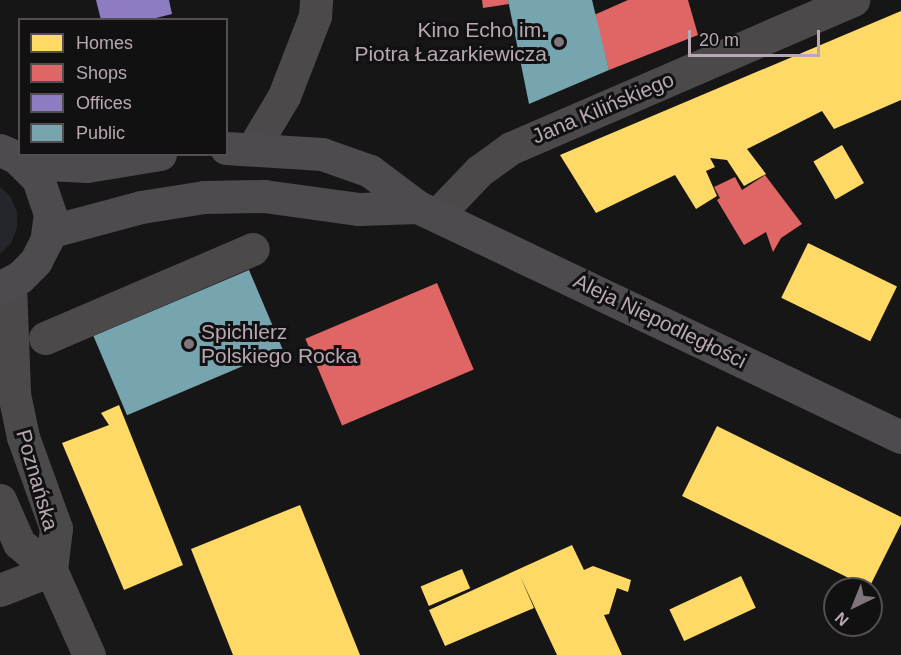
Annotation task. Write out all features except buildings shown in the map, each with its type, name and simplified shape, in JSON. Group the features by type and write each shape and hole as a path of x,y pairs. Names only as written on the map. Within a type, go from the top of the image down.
{"main road":[{"name":"Aleja Niepodległości","path":"240,148 322,154 370,171 428,211 901,436"},
{"path":"12,156 87,166 148,156"},
{"path":"5,285 36,261 48,232 50,214 46,196 38,179 12,156"},
{"name":"Aleja Niepodległości","path":"48,232 141,207 204,197 264,196 359,209 428,211"}],"street":[{"path":"240,148 284,96 315,16 316,0"},
{"name":"Jana Kilińskiego","path":"428,211 512,148 853,0"},
{"path":"45,338 253,249"},
{"name":"Poznańska","path":"5,285 14,394 32,466 56,528 51,570"},
{"name":"Poznańska","path":"0,500 19,543 51,570 88,655"},
{"path":"0,590 51,570"}],"shaded area":[{"path":"0,187 10,196 17,211 17,228 11,243 0,254"}],"place":[{"name":"Kino Echo im. Piotra Łazarkiewicza","path":"559,42"},
{"name":"Spichlerz Polskiego Rocka","path":"189,344"}]}
